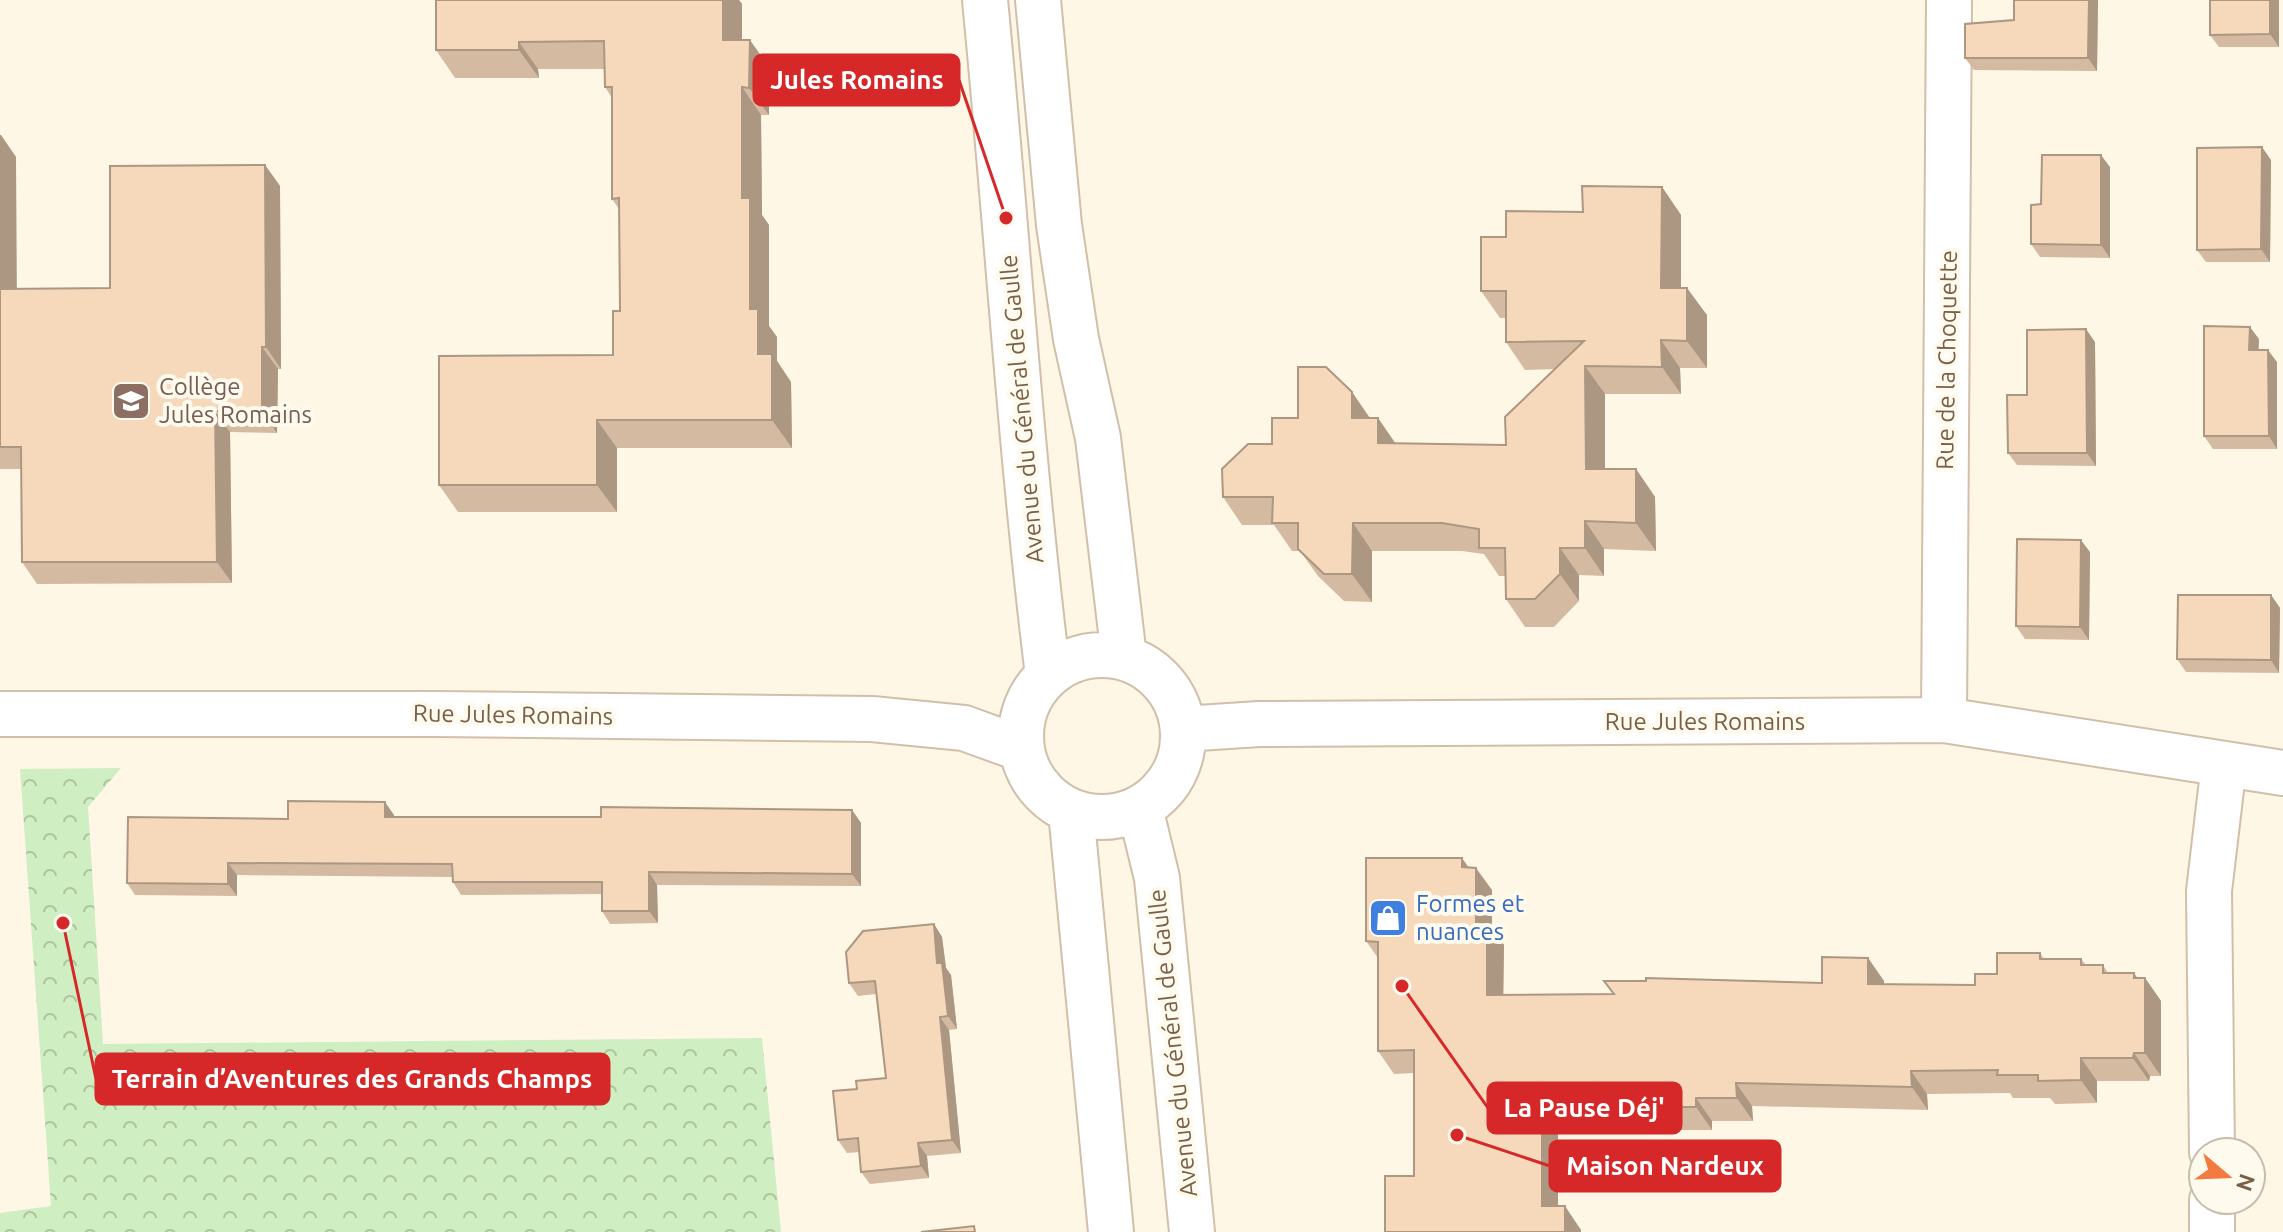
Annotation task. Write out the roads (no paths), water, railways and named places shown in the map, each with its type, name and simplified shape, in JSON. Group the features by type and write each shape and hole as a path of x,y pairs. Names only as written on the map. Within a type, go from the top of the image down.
{"street":[{"name":"Avenue du Général de Gaulle","path":"985,0 1006,218 1030,529 1048,675"},
{"path":"1038,0 1059,225 1076,339 1098,438 1124,657"},
{"name":"Rue de la Choquette","path":"1944,720 1949,0"},
{"path":"1104,654 1124,657 1139,663 1165,684 1174,698 1183,729 1182,748 1168,783 1140,808 1117,816 1094,817 1071,811 1039,787 1028,769 1022,749 1021,729 1026,709 1035,690 1048,675 1065,663 1084,656 1104,654"},
{"name":"Rue Jules Romains","path":"0,714 422,713 872,719 964,728 1022,749"},
{"name":"Rue Jules Romains","path":"1183,729 1275,724 1944,720 2283,773"},
{"path":"2212,1136 2209,891 2224,764"},
{"name":"Avenue du Général de Gaulle","path":"1140,808 1157,878 1192,1232"},
{"path":"1071,811 1111,1232"}],"place":[{"name":"Jules Romains","path":"1006,218"},
{"name":"Collège Jules Romains","path":"131,401"},
{"name":"Formes et nuances","path":"1388,918"},
{"name":"Terrain d’Aventures des Grands Champs","path":"63,923"},
{"name":"La Pause Déj'","path":"1402,986"},
{"name":"Maison Nardeux","path":"1457,1135"}]}
